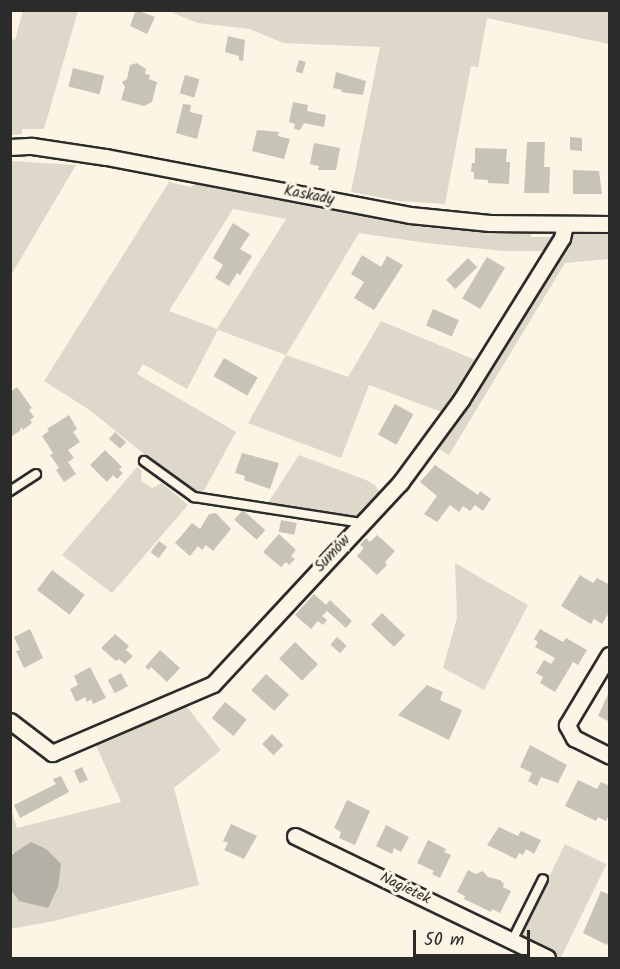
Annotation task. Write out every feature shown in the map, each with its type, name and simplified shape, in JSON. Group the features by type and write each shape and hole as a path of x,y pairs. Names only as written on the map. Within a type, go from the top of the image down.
{"street":[{"name":"Kaskady","path":"10,147 32,146 97,155 410,215 490,223 609,224"},
{"name":"Sumów","path":"10,721 52,753 213,684 400,483 462,400 562,238 565,225"},
{"path":"609,655 567,725 574,738 609,756"},
{"name":"Nagietek","path":"295,836 547,958"}],"lane":[{"path":"144,461 194,497 361,523"},
{"path":"10,491 36,474"},
{"path":"512,941 543,879"}],"shaded area":[{"path":"23,11 78,11 44,129 22,129 22,134 11,135 11,39 15,40"},
{"path":"169,11 609,11 609,44 487,18 478,67 471,66 445,204 399,201 351,192 380,47 283,43 250,29 197,23"},
{"path":"10,161 76,165 11,275"},
{"path":"169,182 191,187 196,183 423,227 531,233 531,237 551,237 552,241 544,251 503,251 359,233 286,355 218,330 187,389 143,364 137,374 236,432 202,494 150,459 91,411 44,381","holes":["233,209 286,219 217,329 169,311"]},
{"path":"609,231 609,259 565,263 449,455 436,447 567,240 576,232"},
{"path":"381,321 478,361 444,413 369,385 341,458 248,423 286,355 348,377"},
{"path":"299,455 366,480 376,486 379,493 357,517 268,503"},
{"path":"137,467 142,471 141,481 152,488 162,483 188,505 112,593 62,555"},
{"path":"455,563 528,605 484,690 443,668 457,618"},
{"path":"183,702 221,750 174,788 199,885 54,921 10,929 11,890 19,901 14,851 11,855 10,806 17,828 121,802 95,743"},
{"path":"31,842 46,849 61,864 58,887 48,908 19,901 11,890 11,855"},
{"path":"565,844 606,864 561,958 519,939"}],"building":[{"path":"136,10 155,17 147,34 130,26"},
{"path":"228,36 245,40 243,61 239,60 239,56 225,52"},
{"path":"299,60 306,62 302,73 296,72"},
{"path":"137,63 146,69 145,74 150,75 149,79 157,82 152,102 144,106 121,100 125,87 122,82 127,79 130,65"},
{"path":"73,68 104,76 99,94 68,86"},
{"path":"336,72 366,81 363,95 341,92 342,90 333,88"},
{"path":"185,75 199,79 194,97 180,93"},
{"path":"293,102 308,105 307,111 326,115 324,127 304,123 300,130 294,129 295,124 289,122"},
{"path":"183,104 191,105 190,112 203,115 197,139 176,133"},
{"path":"257,130 279,132 278,136 290,139 284,159 252,151"},
{"path":"570,137 582,138 582,151 570,150"},
{"path":"527,142 545,142 544,167 550,167 549,193 524,193"},
{"path":"314,143 340,148 336,170 318,170 319,166 310,164"},
{"path":"475,148 507,149 506,162 510,162 509,184 488,183 488,180 474,179 474,172 471,172 472,163 475,163"},
{"path":"573,170 599,171 602,194 573,194"},
{"path":"233,223 250,234 240,249 252,256 240,275 237,273 229,286 215,278 223,265 213,258"},
{"path":"362,255 381,267 387,256 403,265 374,310 354,298 364,282 351,274"},
{"path":"487,257 505,268 480,309 462,298"},
{"path":"468,258 477,267 455,289 446,280"},
{"path":"433,309 459,320 452,337 426,326"},
{"path":"224,358 258,378 247,396 214,376"},
{"path":"17,387 32,408 29,410 34,417 30,420 32,423 23,430 21,427 20,431 10,437 10,392"},
{"path":"395,404 413,414 396,445 378,435"},
{"path":"69,415 77,429 73,432 80,442 68,450 74,458 68,462 76,474 64,482 56,470 59,468 50,455 53,453 42,436 49,431 47,429"},
{"path":"115,432 126,442 120,449 109,439"},
{"path":"105,450 122,467 119,470 123,473 117,479 113,475 107,482 90,465"},
{"path":"242,453 279,463 270,489 244,480 245,476 235,473"},
{"path":"435,465 478,495 480,491 491,499 483,511 475,505 470,511 463,506 459,512 450,505 437,522 424,514 437,496 420,482"},
{"path":"243,510 265,530 257,540 234,520"},
{"path":"216,513 231,529 213,551 206,545 202,550 198,546 190,556 175,543 192,523 200,529 209,514"},
{"path":"281,520 297,523 294,535 279,532"},
{"path":"279,534 296,550 291,556 295,559 289,565 286,562 281,567 263,552"},
{"path":"377,535 395,551 385,562 387,565 377,575 357,556 364,548 360,545 366,538 370,542"},
{"path":"159,541 167,547 159,558 151,552"},
{"path":"52,570 85,595 70,615 37,590"},
{"path":"580,575 593,583 597,578 610,585 610,611 602,624 594,619 591,624 561,606"},
{"path":"314,594 326,605 330,600 352,621 346,628 327,611 322,616 327,620 323,625 318,621 311,629 295,615"},
{"path":"382,613 405,635 394,647 371,625"},
{"path":"30,629 43,658 24,668 16,651 20,650 14,637"},
{"path":"540,629 563,642 566,638 587,650 578,665 573,662 555,692 540,683 543,677 536,673 544,660 551,664 555,658 535,647 538,642 534,639"},
{"path":"115,634 129,646 126,650 133,656 125,664 119,659 116,661 101,648"},
{"path":"337,637 347,646 340,653 330,644"},
{"path":"295,642 318,664 302,681 279,659"},
{"path":"160,650 180,668 167,682 151,667 149,670 145,667"},
{"path":"90,667 106,698 93,704 91,699 87,702 85,697 76,702 70,689 78,685 74,676"},
{"path":"121,673 128,686 115,693 108,680"},
{"path":"266,674 289,695 274,711 251,690"},
{"path":"427,685 443,692 440,700 462,710 449,740 398,715"},
{"path":"610,690 610,722 598,716"},
{"path":"225,702 247,720 234,736 212,718"},
{"path":"272,734 283,745 273,755 262,744"},
{"path":"530,745 567,765 558,783 541,777 537,786 528,781 532,773 520,767"},
{"path":"82,767 88,780 80,783 74,771"},
{"path":"61,776 69,792 20,818 14,805 56,784 53,779"},
{"path":"578,780 597,789 601,782 610,786 610,813 606,821 598,817 596,821 565,806"},
{"path":"347,800 370,811 355,845 339,838 341,832 334,828"},
{"path":"231,824 257,836 244,859 224,850 228,843 223,841"},
{"path":"386,825 409,837 401,852 394,848 392,854 376,846"},
{"path":"499,827 518,836 521,831 541,840 534,854 526,849 523,855 519,853 516,859 487,845"},
{"path":"428,840 446,849 444,852 451,855 440,878 432,874 434,871 417,863"},
{"path":"468,870 476,874 483,871 488,877 500,880 504,884 503,887 511,891 500,913 492,909 491,912 464,899 465,896 457,892"},
{"path":"601,891 610,895 610,939 607,945 583,933"}]}
